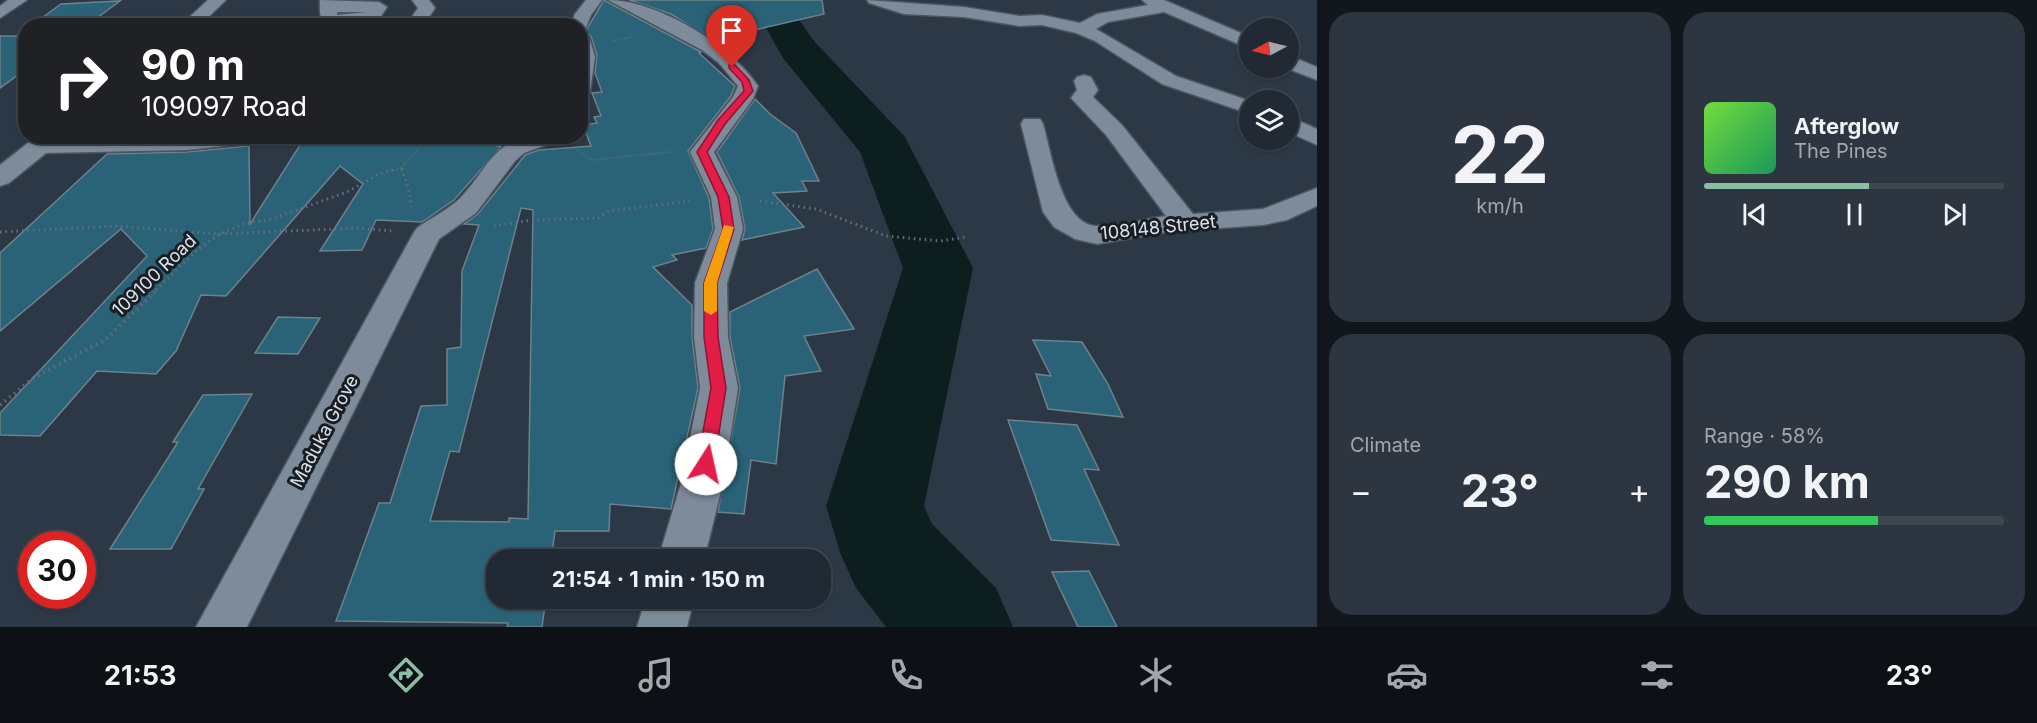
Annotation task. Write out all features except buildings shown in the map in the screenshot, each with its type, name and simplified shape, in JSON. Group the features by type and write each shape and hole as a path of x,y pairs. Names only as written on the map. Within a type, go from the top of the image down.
{"street":[{"path":"0,13 19,0"},
{"path":"197,18 218,0"},
{"path":"420,0 427,8 420,18"},
{"path":"584,18 594,0"},
{"path":"616,0 708,45 746,81 748,91 721,122 702,152 724,197 729,229 711,283 711,337 719,388 702,483 684,549"},
{"path":"875,0 904,9 973,13 1019,21 1042,20 1082,28 1101,37 1169,80 1239,104"},
{"path":"1150,0 1239,39"},
{"path":"1082,28 1103,18 1167,7"},
{"path":"1299,67 1316,74"},
{"path":"1084,81 1089,90 1082,98 1121,139 1185,222"},
{"name":"108148 Street","path":"1032,124 1057,212 1067,224 1087,233 1097,235 1185,222 1263,217 1317,196"},
{"path":"1299,129 1317,138"},
{"path":"0,178 42,144"},
{"name":"Maduka Grove","path":"221,627 427,234 466,207 506,156 516,148 527,144"},
{"path":"662,627 667,609"}],"path":[{"name":"109100 Road","path":"0,405 35,377 105,340 198,249 220,234 246,223 272,219 347,192 378,175 401,168 422,144"},
{"path":"575,148 591,160 702,152"},
{"path":"914,240 941,241 966,237"}],"waterway":[{"path":"763,0 776,12 798,49 886,149 938,268 875,506 893,555 956,627"}],"slow traffic":[{"path":"711,311 711,283 728,227"}],"route":[{"path":"706,464 719,388 711,337 711,283 729,229 724,197 702,152 721,122 748,91 746,81 732,67"}]}
